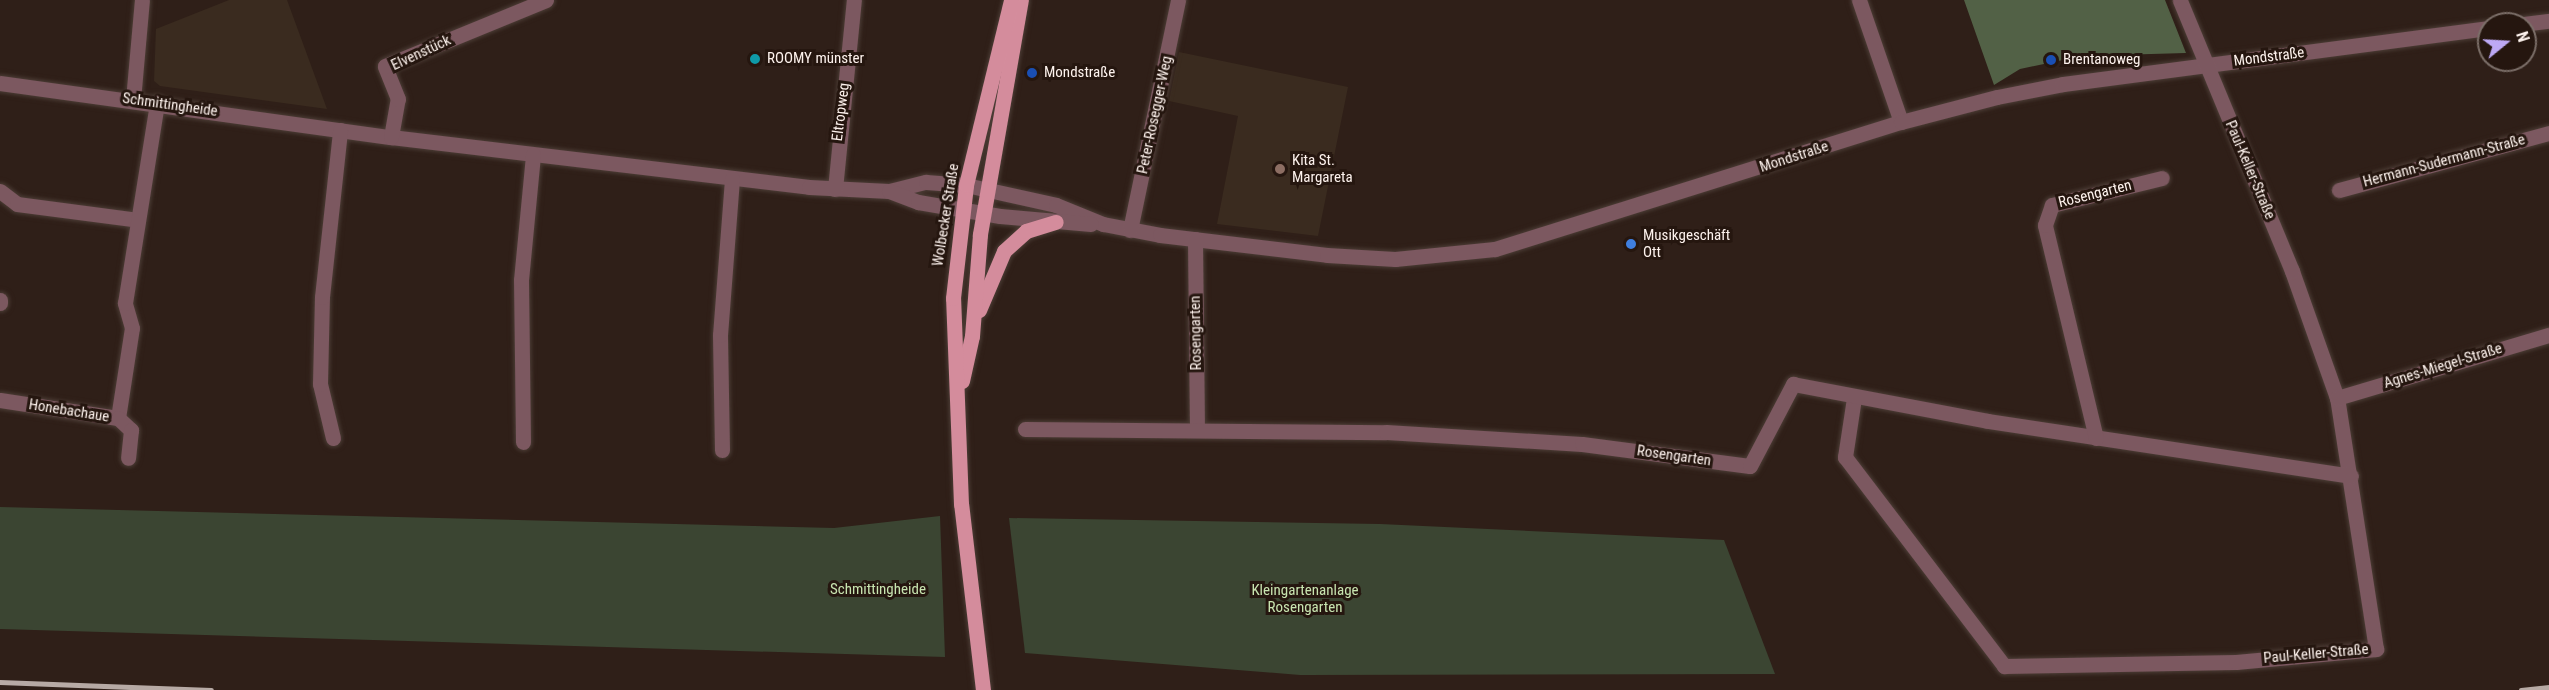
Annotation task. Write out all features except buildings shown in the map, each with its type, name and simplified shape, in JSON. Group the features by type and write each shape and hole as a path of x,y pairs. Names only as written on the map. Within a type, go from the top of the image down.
{"main road":[{"name":"Wolbecker Straße","path":"983,690 967,565 953,298 966,185 1011,0"},
{"name":"Wolbecker Straße","path":"957,405 972,336 987,189 1021,0"},
{"path":"972,336 987,284 1004,251 1026,231 1056,222"}],"street":[{"path":"133,100 142,0"},
{"name":"Elvenstück","path":"391,137 398,99 385,66 519,5 546,0"},
{"name":"Eltropweg","path":"835,189 834,167 855,0"},
{"name":"Peter-Rosegger-Weg","path":"1130,230 1178,0"},
{"path":"1859,0 1901,122"},
{"name":"Paul-Keller-Straße","path":"1854,399 1845,457 2004,666 2236,662 2376,649 2352,476 2337,398 2292,271 2180,0"},
{"name":"Mondstraße","path":"987,189 1056,205 1103,224 1195,239 1371,259 1495,249 1901,122 2063,84 2477,30"},
{"name":"Schmittingheide","path":"0,83 391,137 732,178 835,189 890,191 926,182 987,189"},
{"name":"Honebachaue","path":"0,400 118,418 132,328 125,303 157,103"},
{"path":"333,438 320,384 322,297 340,130"},
{"name":"Hermann-Sudermann-Straße","path":"2339,190 2549,133"},
{"path":"523,442 521,280 533,154"},
{"path":"722,450 720,335 732,178"},
{"name":"Rosengarten","path":"2096,438 2045,225 2052,205 2162,178"},
{"path":"0,191 18,204 138,220"},
{"name":"Schmittingheide","path":"890,191 918,202 963,208"},
{"name":"Mondstraße","path":"963,208 984,213 1056,222 1103,224"},
{"name":"Rosengarten","path":"1195,239 1197,428"},
{"name":"Agnes-Miegel-Straße","path":"2337,398 2549,335"},
{"name":"Rosengarten","path":"1025,429 1197,428 1386,432 1582,444 1750,466 1792,384 1854,399 2352,476"},
{"path":"118,418 131,430 128,458"}],"shaded area":[{"path":"229,0 287,0 327,109 160,86 154,81 156,29"},
{"name":"Kita St. Margareta","path":"1179,52 1348,87 1318,236 1217,224 1238,116 1169,101"}],"green space":[{"path":"1964,0 2165,0 2186,53 2082,56 2020,69 1994,85"},
{"name":"Schmittingheide","path":"0,507 834,528 940,516 945,657 0,629"},
{"name":"Kleingartenanlage Rosengarten","path":"1009,518 1380,524 1724,540 1775,674 1300,675 1025,653"}],"railway":[{"path":"0,682 211,690"},
{"path":"2521,690 2549,687"}],"place":[{"name":"ROOMY münster","path":"755,59"},
{"name":"Brentanoweg","path":"2051,60"},
{"name":"Mondstraße","path":"1032,73"},
{"name":"Kita St. Margareta","path":"1280,169"},
{"name":"Musikgeschäft Ott","path":"1631,244"}]}
